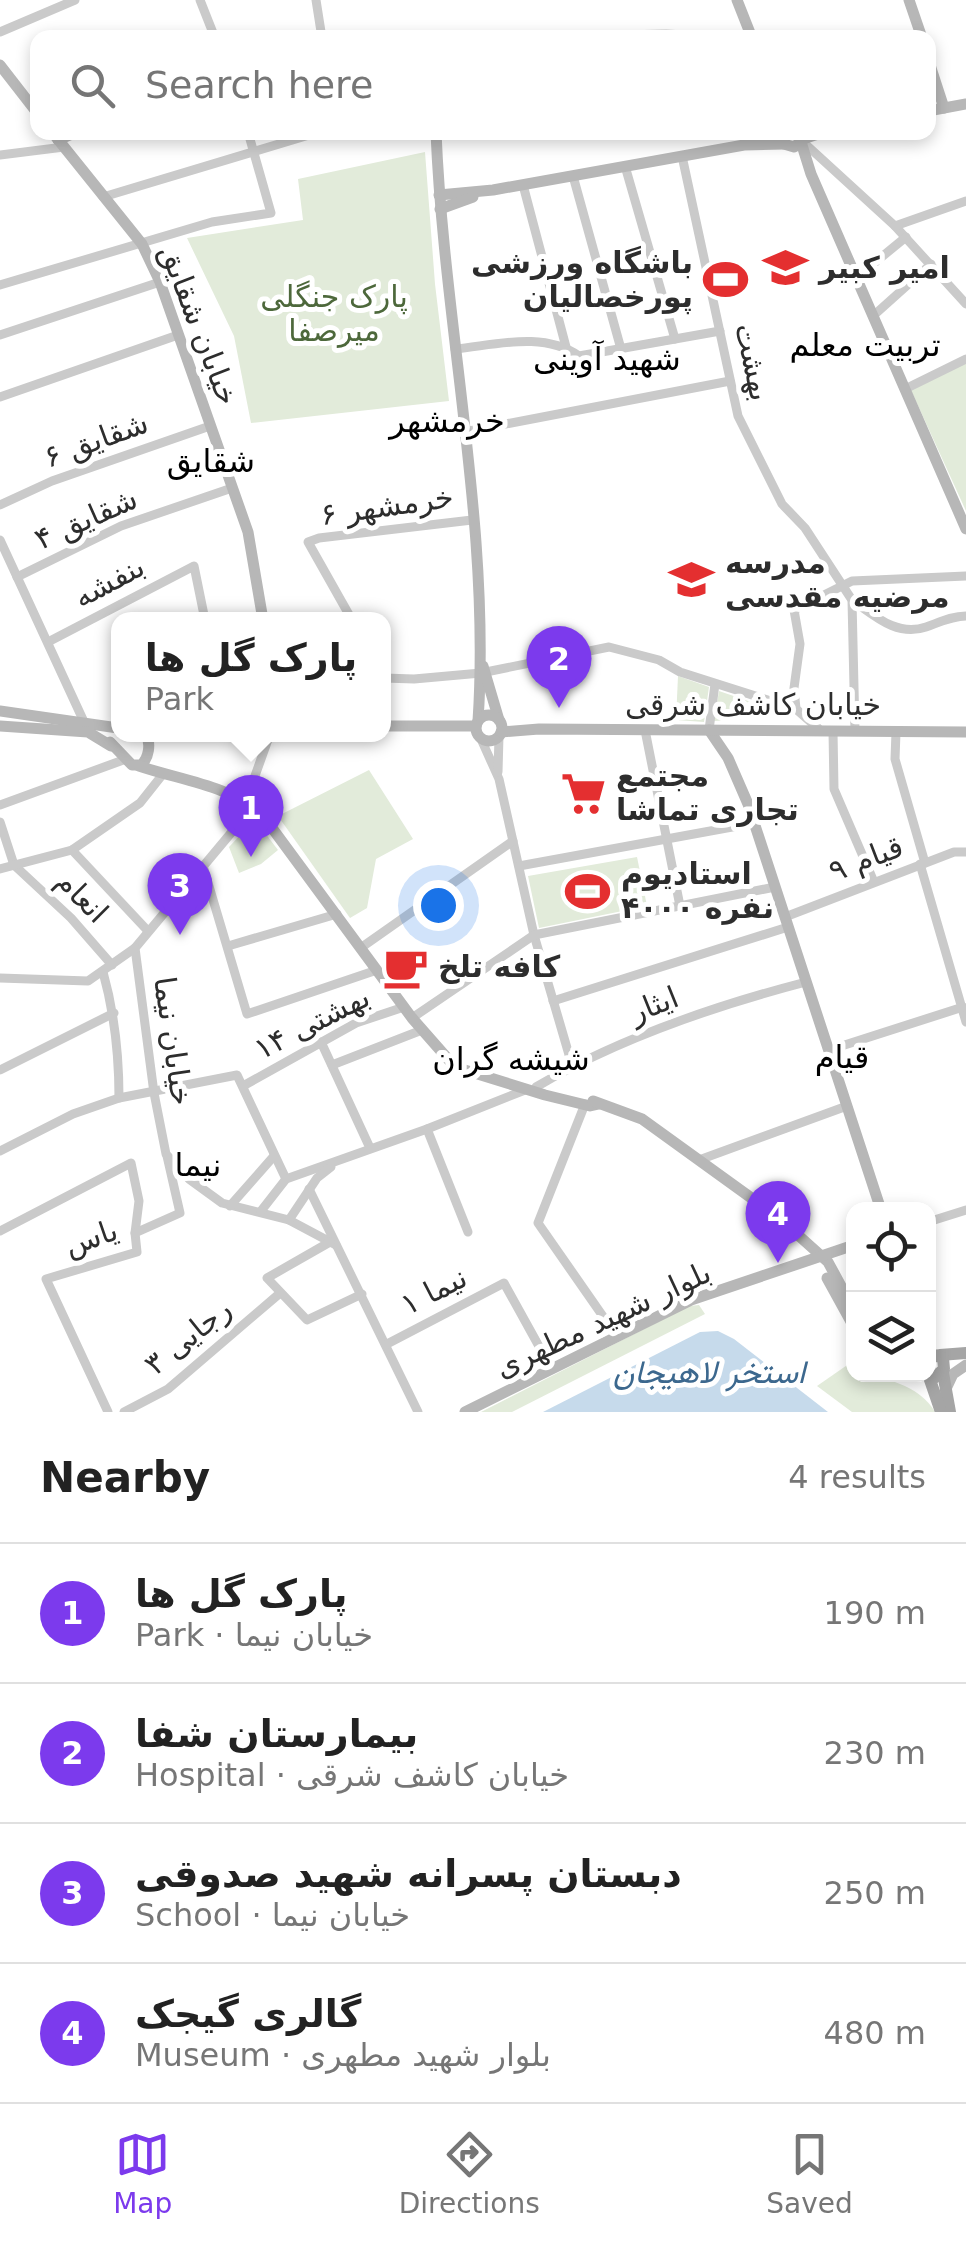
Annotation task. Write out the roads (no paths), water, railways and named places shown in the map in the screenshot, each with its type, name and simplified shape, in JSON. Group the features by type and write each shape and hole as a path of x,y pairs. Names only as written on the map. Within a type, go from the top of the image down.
{"main road":[{"path":"737,0 749,30"},
{"path":"909,0 919,30"},
{"path":"0,65 30,104"},
{"path":"936,84 944,108"},
{"path":"936,110 966,104"},
{"name":"خیابان شقایق","path":"58,140 142,244 160,282 248,532 262,612"},
{"path":"436,140 483,670 477,724 481,739 489,741 500,727"},
{"path":"439,202 785,140"},
{"path":"794,140 966,528"},
{"path":"483,670 500,727"},
{"path":"0,711 86,727 139,766 245,800 261,813 412,1018 454,1067 626,1111 642,1119 778,1218 828,1262 846,1295"},
{"path":"391,726 477,724 488,715 500,727"},
{"path":"0,726 111,728"},
{"name":"خیابان کاشف شرقی","path":"500,727 966,732"},
{"path":"708,730 728,758 754,823 878,1202"},
{"path":"728,758 735,730"},
{"path":"111,734 111,746"},
{"path":"139,766 148,754 149,742"},
{"name":"بلوار شهید مطهری","path":"465,1412 690,1300 846,1248"},
{"path":"820,1256 821,1266 846,1312"},
{"path":"945,1391 953,1374 949,1355"},
{"path":"936,1378 945,1391 950,1412"},
{"path":"934,1382 940,1412"}],"street":[{"path":"0,32 75,0"},
{"path":"200,0 212,30"},
{"path":"316,0 321,30"},
{"path":"0,155 58,140"},
{"path":"0,285 212,222 270,212 250,140"},
{"path":"103,198 290,140"},
{"path":"794,140 895,226 966,304"},
{"name":"بهشت","path":"682,156 740,422 788,511 806,528 852,600"},
{"path":"626,166 675,339"},
{"path":"573,176 621,349"},
{"path":"523,184 566,347"},
{"path":"895,226 966,200"},
{"path":"856,278 906,237"},
{"path":"873,316 931,264"},
{"path":"0,335 160,282"},
{"path":"455,348 541,340 566,347 580,356 720,331"},
{"path":"0,397 178,335"},
{"path":"905,389 966,359"},
{"path":"464,432 730,381"},
{"name":"شقایق ۶","path":"0,505 52,481 210,426"},
{"name":"شقایق ۴","path":"17,576 121,526 232,488"},
{"name":"خرمشهر ۶","path":"347,612 308,542 472,520"},
{"path":"0,540 86,727"},
{"name":"بنفشه","path":"48,642 194,566 204,612"},
{"path":"796,709 794,688 800,644 794,610 852,581 966,576"},
{"path":"852,600 903,630 919,630 966,616"},
{"path":"852,600 855,732"},
{"path":"113,608 115,612"},
{"path":"391,677 414,679 483,670 609,648 659,660 680,672 796,709 827,731 834,789 874,882"},
{"path":"708,730 715,684"},
{"path":"778,703 794,688"},
{"path":"498,779 500,727"},
{"path":"645,730 680,906"},
{"path":"896,732 894,759 966,1022"},
{"path":"481,739 498,779 534,935 572,1065"},
{"name":"خیابان نیما","path":"236,828 267,742"},
{"path":"0,805 126,760"},
{"path":"0,869 72,850 140,803 163,774"},
{"name":"خیابان نیما","path":"135,1233 180,1213 154,1093 135,948 236,828 261,813"},
{"path":"0,822 14,865"},
{"path":"519,866 754,823"},
{"path":"362,947 513,841"},
{"path":"72,850 147,930"},
{"name":"قیام ۹","path":"553,1001 672,964 787,922 874,882 954,852 966,852"},
{"name":"انعام","path":"14,865 71,918 108,968"},
{"path":"203,866 248,1014 377,970"},
{"path":"412,1018 534,935 775,887"},
{"path":"228,946 337,914"},
{"path":"0,978 88,982 135,948"},
{"path":"108,968 119,1052 118,1098"},
{"name":"ایثار","path":"286,1179 427,1130 531,1088 572,1065 738,1000 806,982"},
{"name":"بهشتی ۱۴","path":"244,1086 356,1023 404,1006"},
{"path":"828,1050 964,1007"},
{"path":"0,1070 114,1013"},
{"path":"332,1065 422,1030"},
{"path":"321,1042 370,1148"},
{"path":"0,1151 73,1114 118,1098 238,1076 286,1179 262,1211"},
{"path":"592,1104 538,1223 616,1335"},
{"path":"699,1160 847,1106"},
{"path":"427,1130 468,1232"},
{"path":"166,1154 189,1179 230,1206 289,1220 333,1243"},
{"path":"230,1206 274,1156"},
{"path":"289,1220 317,1178 337,1162"},
{"path":"0,1232 130,1164 139,1201 135,1233"},
{"path":"309,1190 421,1410"},
{"path":"936,1219 966,1210"},
{"name":"یاس","path":"108,1412 46,1279 138,1252 135,1233"},
{"path":"333,1243 267,1278 308,1320 362,1294"},
{"name":"نیما ۱","path":"387,1344 504,1283 551,1368"},
{"name":"رجایی ۳","path":"124,1412 168,1389 279,1294"}],"water":[{"name":"استخر لاهیجان","path":"718,1331 734,1339 828,1412 543,1412 700,1332"}],"place":[{"name":"امیر کبیر","path":"786,268"},
{"name":"باشگاه ورزشی پورخصالیان","path":"726,280"},
{"name":"مدرسه مرضیه مقدسی","path":"692,580"},
{"name":"بیمارستان شفا","path":"559,708"},
{"name":"مجتمع تجاری تماشا","path":"583,793"},
{"name":"پارک گل ها","path":"251,857"},
{"name":"استادیوم ۴۰۰۰ نفره","path":"588,891"},
{"name":"دبستان پسرانه شهید صدوقی","path":"180,935"},
{"name":"کافه تلخ","path":"405,967"},
{"name":"گالری گیجک","path":"778,1263"}],"district":[{"name":"تربیت معلم","path":"865,345"},
{"name":"شهید آوینی","path":"607,359"},
{"name":"خرمشهر","path":"447,421"},
{"name":"شقایق","path":"211,461"},
{"name":"قیام","path":"842,1057"},
{"name":"شیشه گران","path":"511,1059"},
{"name":"نیما","path":"198,1165"}],"park label":[{"name":"پارک جنگلی میرصفا","path":"334,314"}]}
